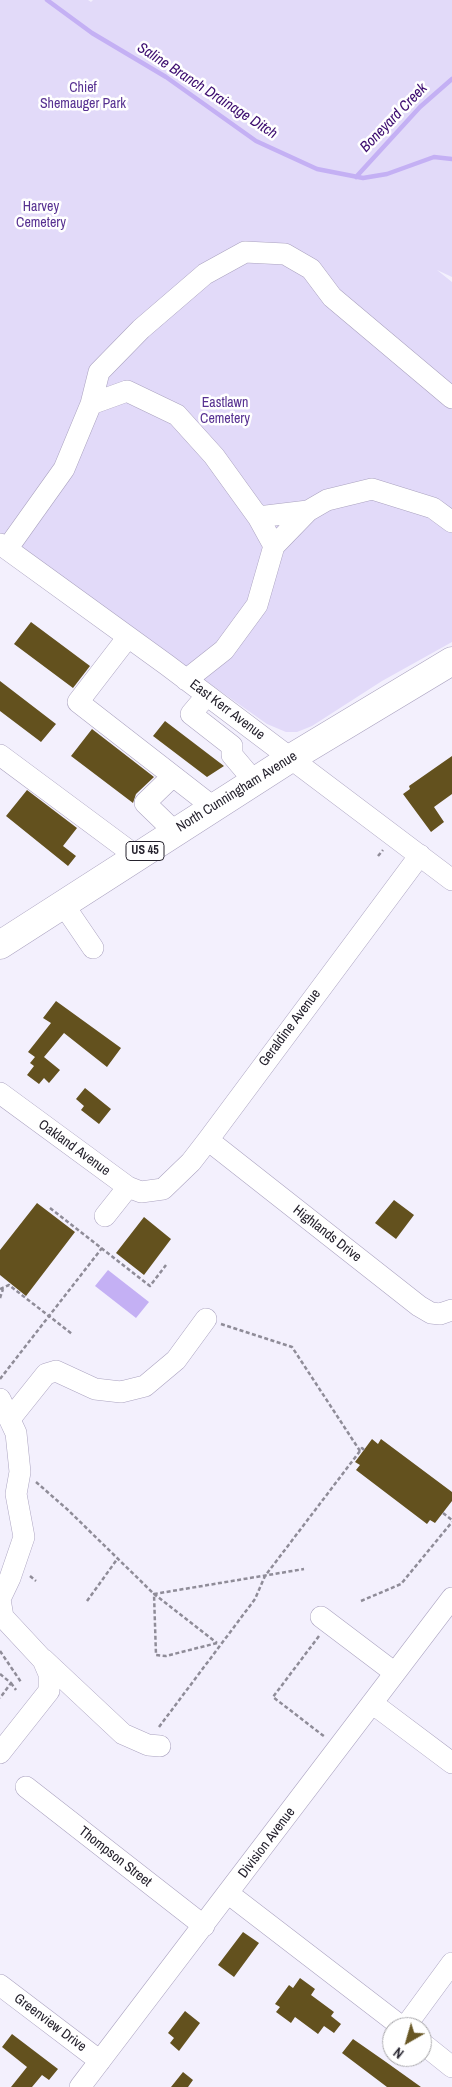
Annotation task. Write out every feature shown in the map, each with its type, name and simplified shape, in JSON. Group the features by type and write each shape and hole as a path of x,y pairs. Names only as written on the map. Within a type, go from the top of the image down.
{"main road":[{"name":"North Cunningham Avenue","path":"0,945 254,781 452,661"}],"street":[{"path":"4,547 64,469 91,404 99,372 141,329 205,274 244,252 285,254 311,269 332,297 452,398"},
{"path":"114,356 127,391 177,415 214,456 258,517 274,546"},
{"path":"91,404 127,391"},
{"path":"186,680 224,650 257,605 274,546 308,510 327,500 372,489 443,508 452,522"},
{"path":"258,517 308,510"},
{"name":"East Kerr Avenue","path":"4,547 207,695 452,880"},
{"path":"128,637 78,702 213,807"},
{"path":"207,695 191,714 232,746 232,755 254,781"},
{"path":"0,755 136,856"},
{"path":"173,776 145,803 175,832"},
{"name":"Geraldine Avenue","path":"152,1192 169,1185 208,1140 420,855"},
{"path":"63,904 93,948"},
{"name":"Oakland Avenue","path":"0,1093 128,1187 141,1192 152,1192"},
{"name":"Highlands Drive","path":"208,1140 419,1306 431,1313 440,1314 452,1310"},
{"path":"105,1216 128,1187"},
{"path":"10,1419 46,1374 56,1371 95,1389 121,1392 145,1386 176,1360 206,1319"},
{"path":"0,1399 16,1433 20,1472 16,1494 24,1537 10,1578 0,1599 1,1616 41,1657 123,1734 148,1745 158,1738"},
{"name":"Division Avenue","path":"80,2087 229,1894 452,1598"},
{"path":"325,1620 395,1673"},
{"path":"0,1753 49,1691 49,1674 41,1657"},
{"path":"372,1703 452,1763"},
{"name":"Thompson Street","path":"26,1787 204,1926"},
{"path":"229,1894 391,2017"},
{"path":"412,2017 452,1963"},
{"name":"Greenview Drive","path":"0,1985 100,2061"},
{"path":"432,2051 452,2066"}],"path":[{"path":"50,1208 150,1286 166,1265"},
{"path":"0,1379 102,1248"},
{"path":"0,1289 8,1284 72,1334"},
{"path":"0,1298 4,1287"},
{"path":"206,1319 292,1346 360,1451"},
{"path":"158,1738 220,1646 255,1599 265,1576 362,1448 364,1450"},
{"path":"20,1472 46,1489 154,1594 220,1646"},
{"path":"361,1601 401,1584 452,1521 443,1513"},
{"path":"87,1601 118,1558"},
{"path":"154,1594 304,1569"},
{"path":"24,1572 36,1581"},
{"path":"154,1594 156,1655 166,1656 217,1643"},
{"path":"325,1620 273,1697 339,1747"},
{"path":"0,1652 21,1682"},
{"path":"1,1676 11,1683 16,1690"},
{"path":"0,1698 11,1683"},
{"path":"0,1690 4,1693"}],"green space":[{"name":"Eastlawn Cemetery","path":"0,0 88,0 91,2 93,0 452,0 452,277 437,270 452,282 452,642 382,681 312,726 297,732 286,732 267,724 68,584 0,533"}],"shaded area":[{"path":"108,1270 149,1302 136,1318 95,1286"}],"building":[{"path":"31,622 90,666 73,688 14,644"},
{"path":"0,681 56,724 41,742 0,711"},
{"path":"165,721 224,766 207,777 153,736"},
{"path":"92,729 154,777 136,794 133,803 71,756"},
{"path":"452,756 452,794 434,807 444,822 431,832 403,794 410,789 409,786"},
{"path":"27,790 77,828 63,846 76,856 68,866 6,816"},
{"path":"56,1001 121,1048 107,1067 64,1033 44,1057 60,1070 49,1083 44,1078 39,1084 27,1075 34,1066 30,1063 35,1057 28,1052 51,1023 43,1018"},
{"path":"85,1088 111,1109 99,1124 81,1110 84,1106 76,1099"},
{"path":"394,1200 414,1215 396,1239 375,1223"},
{"path":"37,1203 75,1232 26,1296 0,1275 0,1250"},
{"path":"144,1217 171,1239 144,1275 116,1253"},
{"path":"372,1439 378,1444 381,1439 452,1492 452,1501 435,1523 430,1520 427,1524 356,1470 360,1465 355,1462"},
{"path":"243,1932 259,1943 234,1977 218,1965"},
{"path":"300,1978 315,1989 311,1995 334,2012 331,2016 341,2024 334,2033 324,2026 318,2034 295,2017 291,2023 276,2012 280,2007 275,2004 289,1985 293,1988"},
{"path":"185,2011 200,2023 179,2051 170,2043 174,2038 168,2033"},
{"path":"12,2034 58,2069 49,2080 42,2075 32,2087 11,2087 27,2067 2,2047"},
{"path":"353,2039 382,2059 382,2067 393,2067 421,2087 387,2087 342,2053"},
{"path":"183,2072 193,2080 188,2087 171,2087"}],"waterway":[{"name":"Saline Branch Drainage Ditch","path":"47,0 92,33 166,77 256,141 317,169 363,178 387,174 434,157 452,159"},
{"name":"Boneyard Creek","path":"356,177 420,107 452,79"}],"park label":[{"name":"Chief Shemauger Park","path":"83,96"},
{"name":"Harvey Cemetery","path":"41,216"}]}
